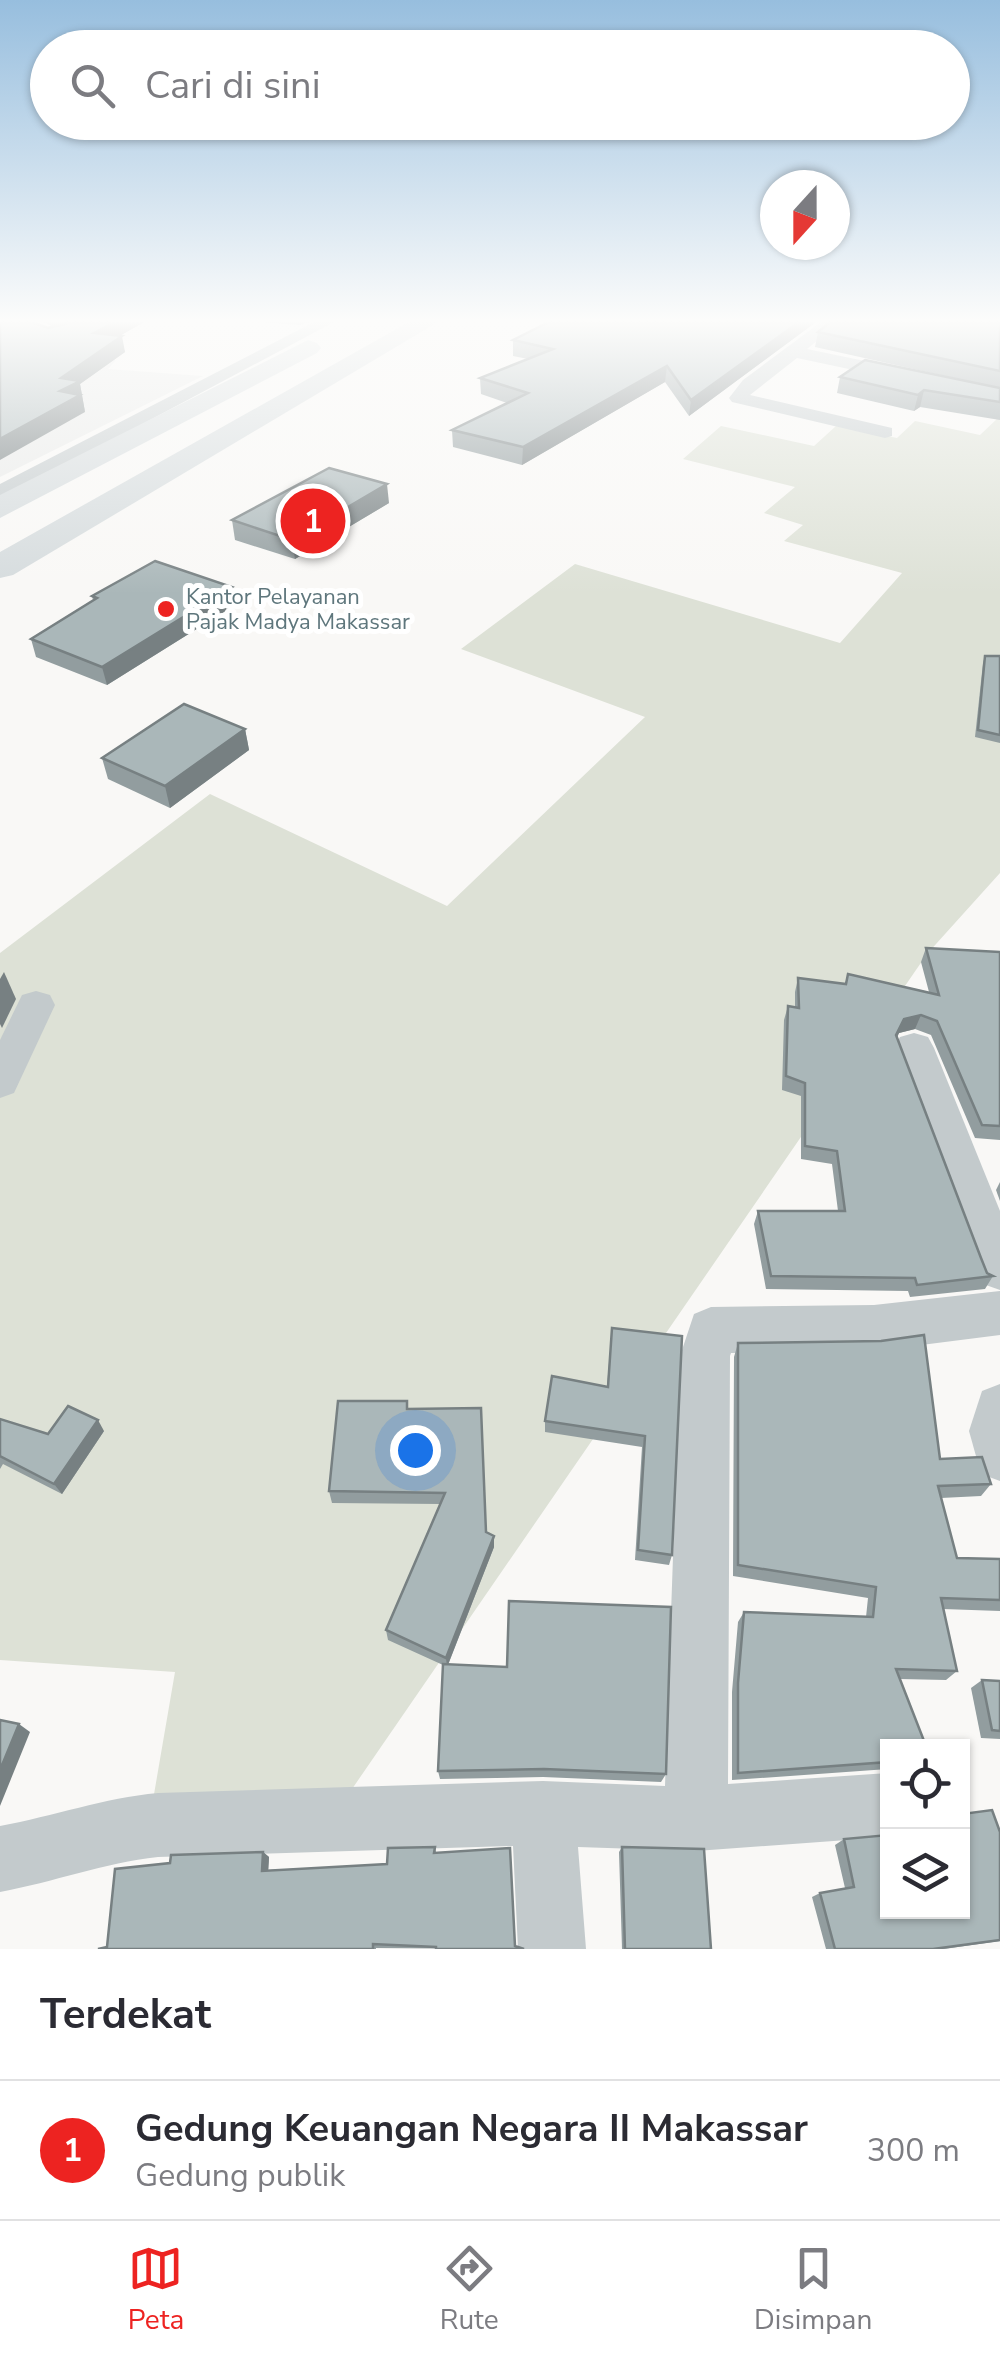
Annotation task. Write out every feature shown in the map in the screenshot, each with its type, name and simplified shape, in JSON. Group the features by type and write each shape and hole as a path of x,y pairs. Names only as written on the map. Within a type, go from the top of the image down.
{"highway":[{"path":"0,508 185,413"},
{"path":"0,524 209,413"},
{"path":"0,540 235,413"},
{"path":"0,567 268,413"}],"street":[{"path":"0,493 153,413"},
{"path":"803,413 885,432"},
{"path":"0,1082 36,1005"},
{"path":"914,1048 1000,1268"},
{"path":"696,1819 698,1554 705,1356 711,1330 874,1328 1000,1312"},
{"path":"1000,1408 995,1431 1000,1455"},
{"path":"0,1859 59,1848 110,1830 158,1825 542,1813 696,1819 880,1806"},
{"path":"542,1813 552,1949"}],"shaded area":[{"path":"0,413 129,413 0,477"},
{"path":"1000,416 1000,873 927,954 341,1805 147,1835 175,1672 0,1660 0,953 210,794 447,906 645,717 461,649 575,564 840,643 902,573 784,541 803,525 764,513 795,487 683,459 721,426 814,446 836,426 897,438 915,421 980,435"}],"building":[{"path":"0,413 47,413 0,439"},
{"path":"487,413 584,413 523,447 452,430"},
{"path":"329,468 387,484 292,540 232,520"},
{"path":"155,561 232,587 102,667 31,639 97,598 92,596"},
{"path":"985,656 1000,656 1000,735 978,730"},
{"path":"184,704 245,729 165,786 102,758"},
{"path":"926,948 1000,952 1000,1126 982,1125 937,1021 921,1015 904,1019 896,1035 987,1273 993,1276 917,1285 915,1278 771,1276 758,1211 845,1211 837,1151 805,1146 805,1083 786,1076 788,1006 799,1008 798,978 846,984 848,974 939,995"},
{"path":"612,1328 682,1336 672,1555 638,1550 645,1436 545,1421 552,1376 608,1387"},
{"path":"924,1335 940,1459 982,1457 991,1484 938,1486 957,1558 1000,1559 1000,1600 941,1598 957,1671 896,1669 923,1739 880,1739 880,1763 738,1773 738,1683 744,1612 873,1617 876,1587 738,1565 738,1343 881,1341"},
{"path":"338,1401 407,1401 407,1409 481,1408 486,1532 494,1536 446,1658 386,1630 445,1493 329,1491"},
{"path":"68,1406 98,1420 54,1484 0,1456 0,1419 48,1434"},
{"path":"509,1601 671,1607 666,1774 544,1769 438,1771 443,1664 507,1667"},
{"path":"982,1680 1000,1681 1000,1731 992,1730"},
{"path":"0,1720 19,1724 0,1770"},
{"path":"992,1810 1000,1832 1000,1940 933,1949 835,1949 820,1893 854,1887 844,1839 880,1836 880,1919 970,1919 970,1813"},
{"path":"435,1847 434,1853 510,1848 515,1946 524,1949 373,1944 373,1949 98,1949 107,1947 115,1869 170,1863 171,1855 263,1852 262,1871 387,1864 388,1848"},
{"path":"622,1847 704,1849 711,1949 625,1949"}],"place":[{"name":"Gedung Keuangan Negara II Makassar","path":"313,521"},
{"name":"Kantor Pelayanan Pajak Madya Makassar","path":"166,609"}]}
